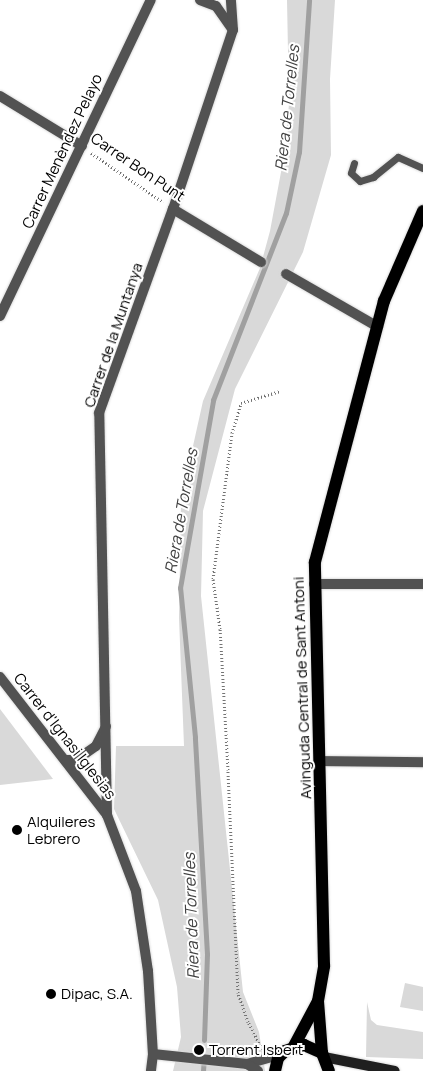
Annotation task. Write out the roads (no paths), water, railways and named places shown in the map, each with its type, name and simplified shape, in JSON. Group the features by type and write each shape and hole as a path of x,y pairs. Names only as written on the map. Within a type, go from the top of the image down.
{"main road":[{"name":"Avinguda Central de Sant Antoni","path":"329,1071 323,1055 318,1001 324,966 315,562 392,278 423,211"},
{"name":"Avinguda Central de Sant Antoni","path":"294,1046 318,1001"},
{"path":"274,1071 282,1054 294,1046 309,1046 323,1055"}],"street":[{"name":"Carrer Menèndez Pelayo","path":"0,316 151,0"},
{"path":"200,0 216,6 233,30"},
{"name":"Carrer de la Muntanya","path":"107,815 108,723 99,413 173,210 233,30 231,0"},
{"name":"Carrer Bon Punt","path":"0,96 82,146"},
{"name":"Carrer Bon Punt","path":"173,210 261,262"},
{"path":"286,274 378,327"},
{"path":"314,584 423,584"},
{"name":"Carrer d'Ignasi Iglesias","path":"0,677 67,760 107,815"},
{"name":"Carrer de la Muntanya","path":"67,760 76,760 96,746 108,723"},
{"path":"320,761 423,762"},
{"path":"107,815 136,891 148,971 153,1054 151,1071"},
{"path":"153,1054 247,1064 282,1054"},
{"path":"323,1055 377,1070 395,1071"},
{"path":"247,1064 258,1071"}],"lane":[{"path":"354,162 351,174 360,181 373,177 398,157 423,168"}],"waterway":[{"name":"Riera de Torrelles","path":"204,1040 207,954 195,737 180,588 213,400 286,213 299,152 309,0"},
{"name":"Riera de Torrelles","path":"203,1071 204,1058"}],"place":[{"name":"Alquileres Lebrero","path":"17,830"},
{"name":"Dipac, S.A.","path":"51,994"},
{"name":"Torrent Isbert","path":"199,1050"}]}
